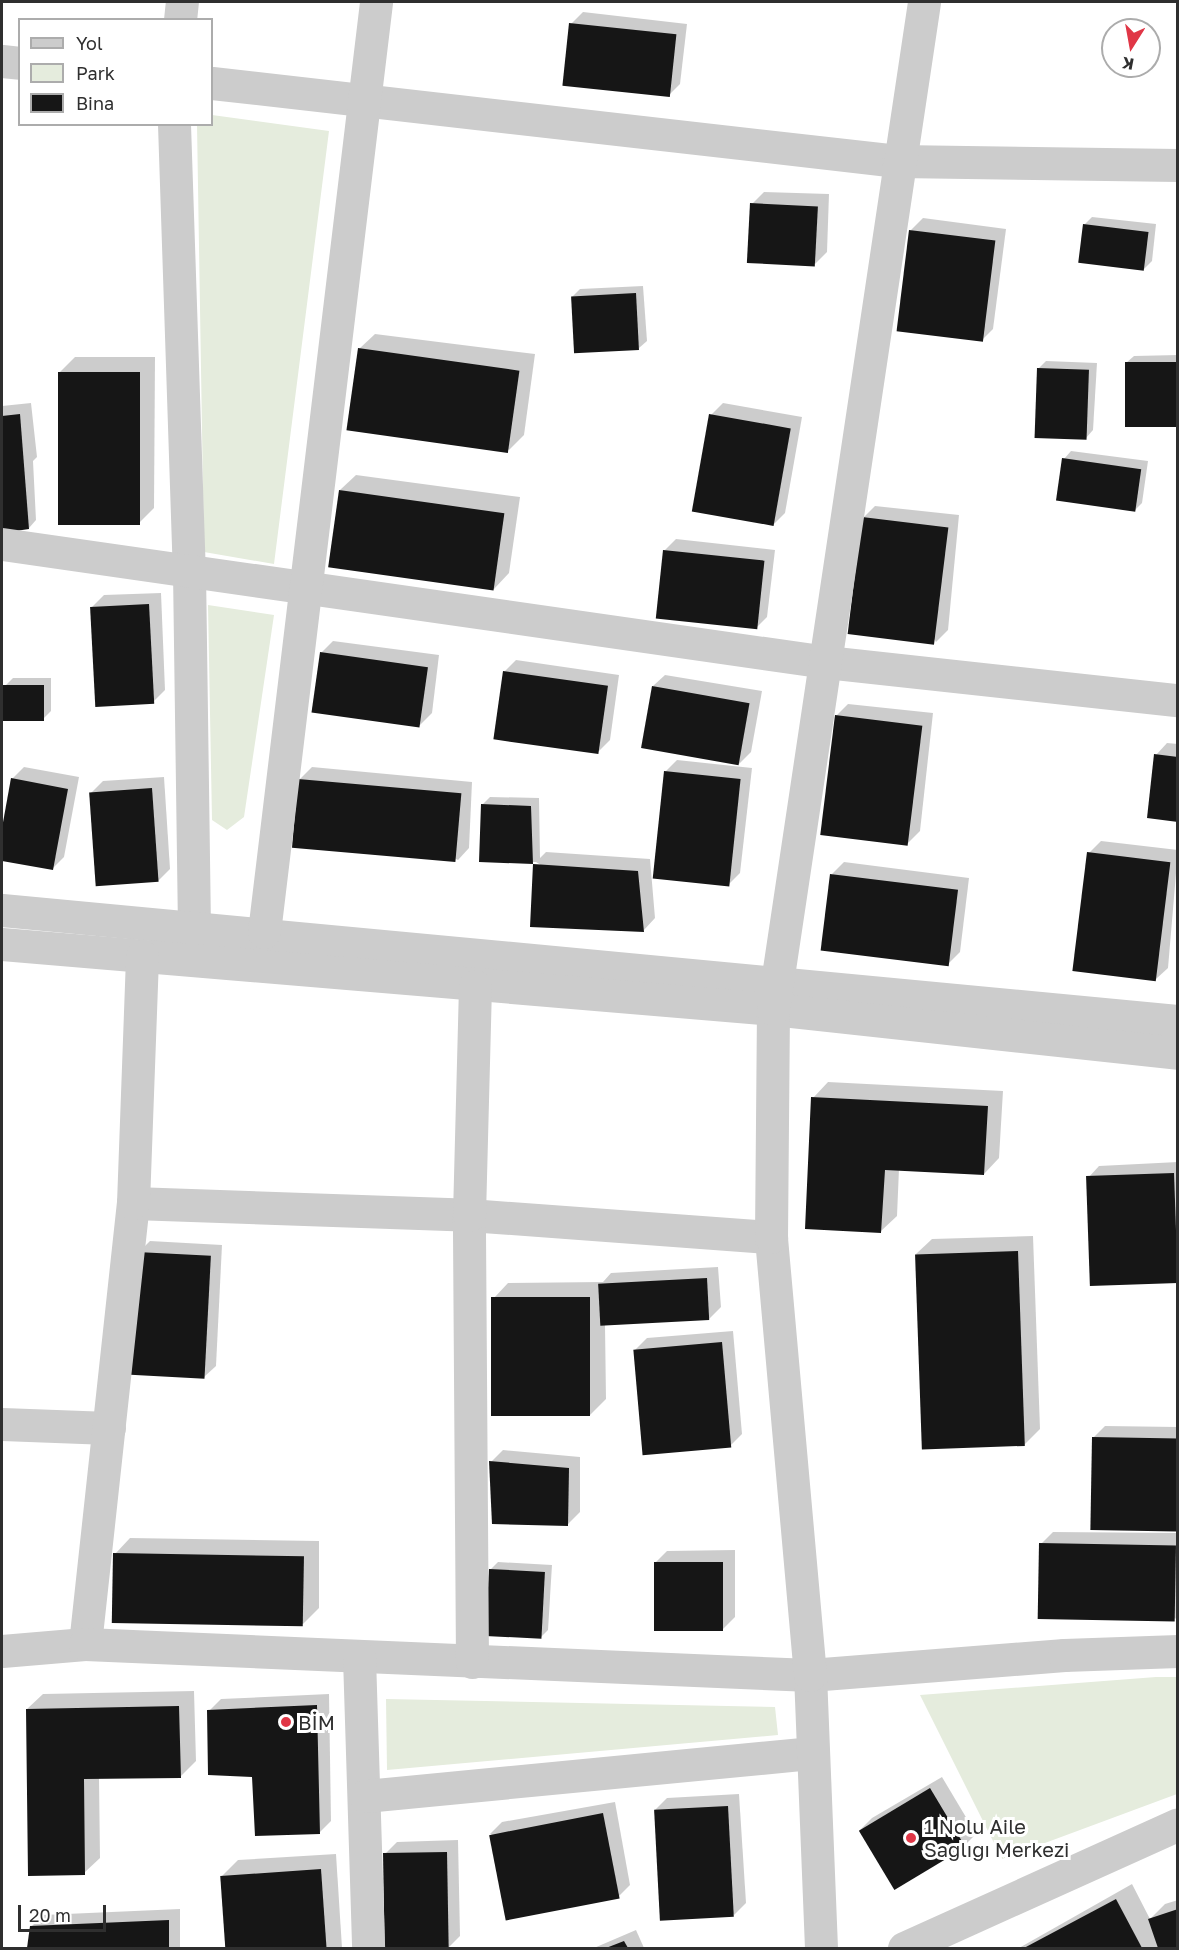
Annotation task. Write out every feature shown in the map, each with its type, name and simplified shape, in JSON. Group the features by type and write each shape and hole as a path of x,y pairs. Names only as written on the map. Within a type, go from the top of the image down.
{"street":[{"path":"180,18 182,2"},
{"path":"264,932 362,101 376,2"},
{"path":"821,1948 810,1675 771,1237 775,996 898,161 924,2"},
{"path":"2,61 18,63"},
{"path":"213,83 898,161 1178,165"},
{"path":"174,126 189,571 194,926"},
{"path":"2,544 306,585 826,662 1178,700"},
{"path":"2,910 264,932 775,996 1178,1053"},
{"path":"2,944 475,986 775,996 1178,1021"},
{"path":"85,1644 133,1203 141,956"},
{"path":"472,1662 469,1215 475,986"},
{"path":"133,1203 469,1215 771,1237"},
{"path":"2,1424 108,1428"},
{"path":"2,1651 85,1644 810,1675 1064,1655 1178,1651"},
{"path":"359,1657 368,1948"},
{"path":"364,1796 813,1753"},
{"path":"904,1948 1178,1824"}],"green space":[{"path":"213,115 329,131 274,564 204,552 197,126 213,126"},
{"path":"208,605 274,615 244,817 227,830 212,820"},
{"path":"1177,1677 1177,1794 1002,1859 920,1695"},
{"path":"386,1699 775,1707 778,1735 387,1770"}],"building":[{"path":"569,23 676,34 670,97 562,86"},
{"path":"750,203 818,207 815,266 747,263"},
{"path":"1083,224 1149,232 1144,271 1078,263"},
{"path":"909,230 995,241 983,342 897,331"},
{"path":"636,293 639,350 574,353 571,296"},
{"path":"358,348 519,371 508,453 346,430"},
{"path":"1125,362 1178,362 1178,427 1125,427"},
{"path":"1037,368 1089,370 1087,440 1035,438"},
{"path":"58,372 140,372 140,525 58,525"},
{"path":"20,414 29,529 2,533 2,416"},
{"path":"709,414 791,428 774,526 692,511"},
{"path":"1062,458 1141,469 1135,512 1056,501"},
{"path":"339,490 504,513 494,590 328,567"},
{"path":"862,517 948,528 934,645 848,634"},
{"path":"663,550 764,561 757,629 656,619"},
{"path":"149,604 154,704 95,707 90,607"},
{"path":"320,652 428,667 419,728 312,712"},
{"path":"503,671 608,686 598,754 493,739"},
{"path":"3,685 44,685 44,721 3,721"},
{"path":"652,686 749,703 739,765 641,748"},
{"path":"835,715 922,726 908,846 820,835"},
{"path":"1154,754 1178,757 1178,822 1147,818"},
{"path":"664,771 741,779 729,886 653,878"},
{"path":"11,778 68,789 53,870 2,861 2,828"},
{"path":"298,779 461,793 455,862 292,848"},
{"path":"152,788 159,882 96,886 89,792"},
{"path":"481,804 531,806 533,864 479,862"},
{"path":"1087,852 1170,862 1156,981 1072,971"},
{"path":"533,864 638,871 644,932 530,927"},
{"path":"830,874 958,890 949,966 821,950"},
{"path":"811,1097 988,1106 984,1175 885,1170 881,1233 805,1229"},
{"path":"1174,1173 1178,1283 1090,1286 1086,1176"},
{"path":"1018,1251 1025,1446 922,1449 915,1255"},
{"path":"137,1252 211,1256 204,1379 131,1375"},
{"path":"707,1278 709,1320 600,1326 598,1284"},
{"path":"491,1297 590,1297 590,1416 491,1416"},
{"path":"722,1342 731,1448 643,1455 633,1350"},
{"path":"1092,1437 1178,1439 1176,1531 1090,1530"},
{"path":"489,1461 569,1468 568,1526 492,1524"},
{"path":"1039,1543 1176,1545 1175,1621 1038,1619"},
{"path":"113,1553 304,1556 303,1626 112,1623"},
{"path":"654,1562 723,1562 723,1631 654,1631"},
{"path":"489,1569 545,1572 541,1639 485,1636"},
{"path":"317,1705 320,1834 255,1836 252,1777 208,1775 207,1710"},
{"path":"179,1706 181,1778 84,1779 85,1875 28,1876 26,1709"},
{"name":"1 Nolu Aile Sağlığı Merkezi","path":"930,1788 966,1847 894,1890 859,1831"},
{"path":"728,1806 734,1917 660,1921 654,1810"},
{"path":"603,1813 620,1898 506,1921 489,1835"},
{"path":"447,1852 449,1948 385,1948 383,1853"},
{"path":"321,1869 327,1948 225,1948 220,1876"},
{"path":"1116,1899 1142,1948 1024,1948"},
{"path":"1178,1909 1178,1948 1158,1948 1148,1919"},
{"path":"169,1920 169,1948 27,1948 30,1926"},
{"path":"624,1941 628,1948 606,1948"}],"place":[{"name":"BİM","path":"286,1722"},
{"name":"1 Nolu Aile Sağlığı Merkezi","path":"911,1838"}]}
